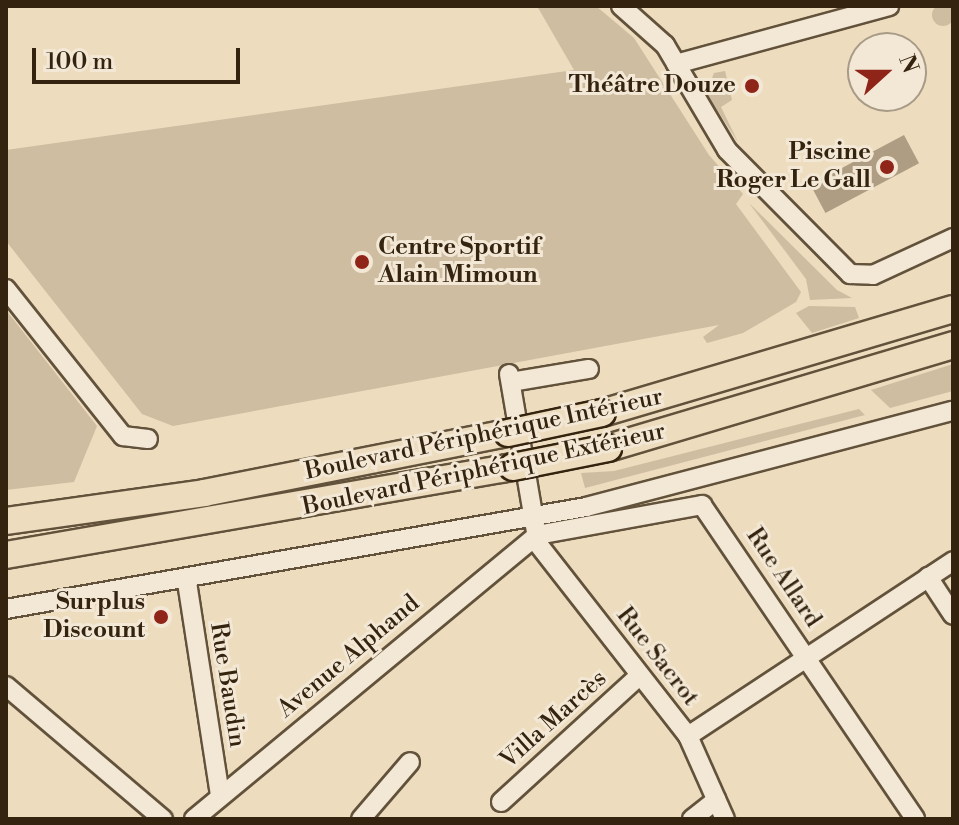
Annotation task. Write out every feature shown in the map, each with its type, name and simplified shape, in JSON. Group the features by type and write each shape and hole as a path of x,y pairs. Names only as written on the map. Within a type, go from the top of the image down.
{"highway":[{"name":"Boulevard Périphérique Intérieur","path":"6,521 204,493 602,413 953,309"},
{"name":"Boulevard Périphérique Extérieur","path":"6,555 608,448 953,345"}],"street":[{"path":"621,6 676,64 727,150 829,255 866,276 953,238"},
{"path":"676,64 889,6"},
{"path":"6,289 123,436 148,439"},
{"path":"536,526 510,378 589,369"},
{"path":"6,609 536,526 953,411"},
{"name":"Rue Allard","path":"536,526 702,505 915,819"},
{"name":"Rue Sacrot","path":"536,526 640,675 688,736 725,819"},
{"name":"Avenue Alphand","path":"194,819 536,526"},
{"path":"688,736 953,561"},
{"path":"928,577 953,615"},
{"name":"Rue Baudin","path":"187,582 220,795"},
{"name":"Villa Marcès","path":"501,802 640,675"},
{"path":"6,686 163,819"},
{"path":"387,819 365,814 410,762"},
{"path":"692,819 716,800"}],"shaded area":[{"path":"943,4 951,7 954,15 951,23 943,26 935,23 932,15 935,7"},
{"name":"Centre Sportif Alain Mimoun","path":"537,6 596,6 634,38 709,155 743,194 736,204 801,292 796,302 743,333 707,343 703,337 719,325 173,426 142,414 6,241 6,150 574,70"},
{"path":"725,71 732,100 721,107 738,142 706,93 714,73"},
{"path":"904,135 919,163 825,213 810,185"},
{"path":"749,203 837,290 852,298 810,300 806,279"},
{"path":"13,279 105,397 101,400 9,282"},
{"path":"809,306 855,307 859,318 812,333 796,313"},
{"path":"6,310 97,426 74,482 6,490"},
{"path":"953,364 953,391 890,408 871,390"},
{"path":"859,409 865,415 585,488 581,473 614,471"}],"place":[{"name":"Théâtre Douze","path":"752,86"},
{"name":"Piscine Roger Le Gall","path":"887,167"},
{"name":"Centre Sportif Alain Mimoun","path":"362,262"},
{"name":"Surplus Discount","path":"161,617"}]}
